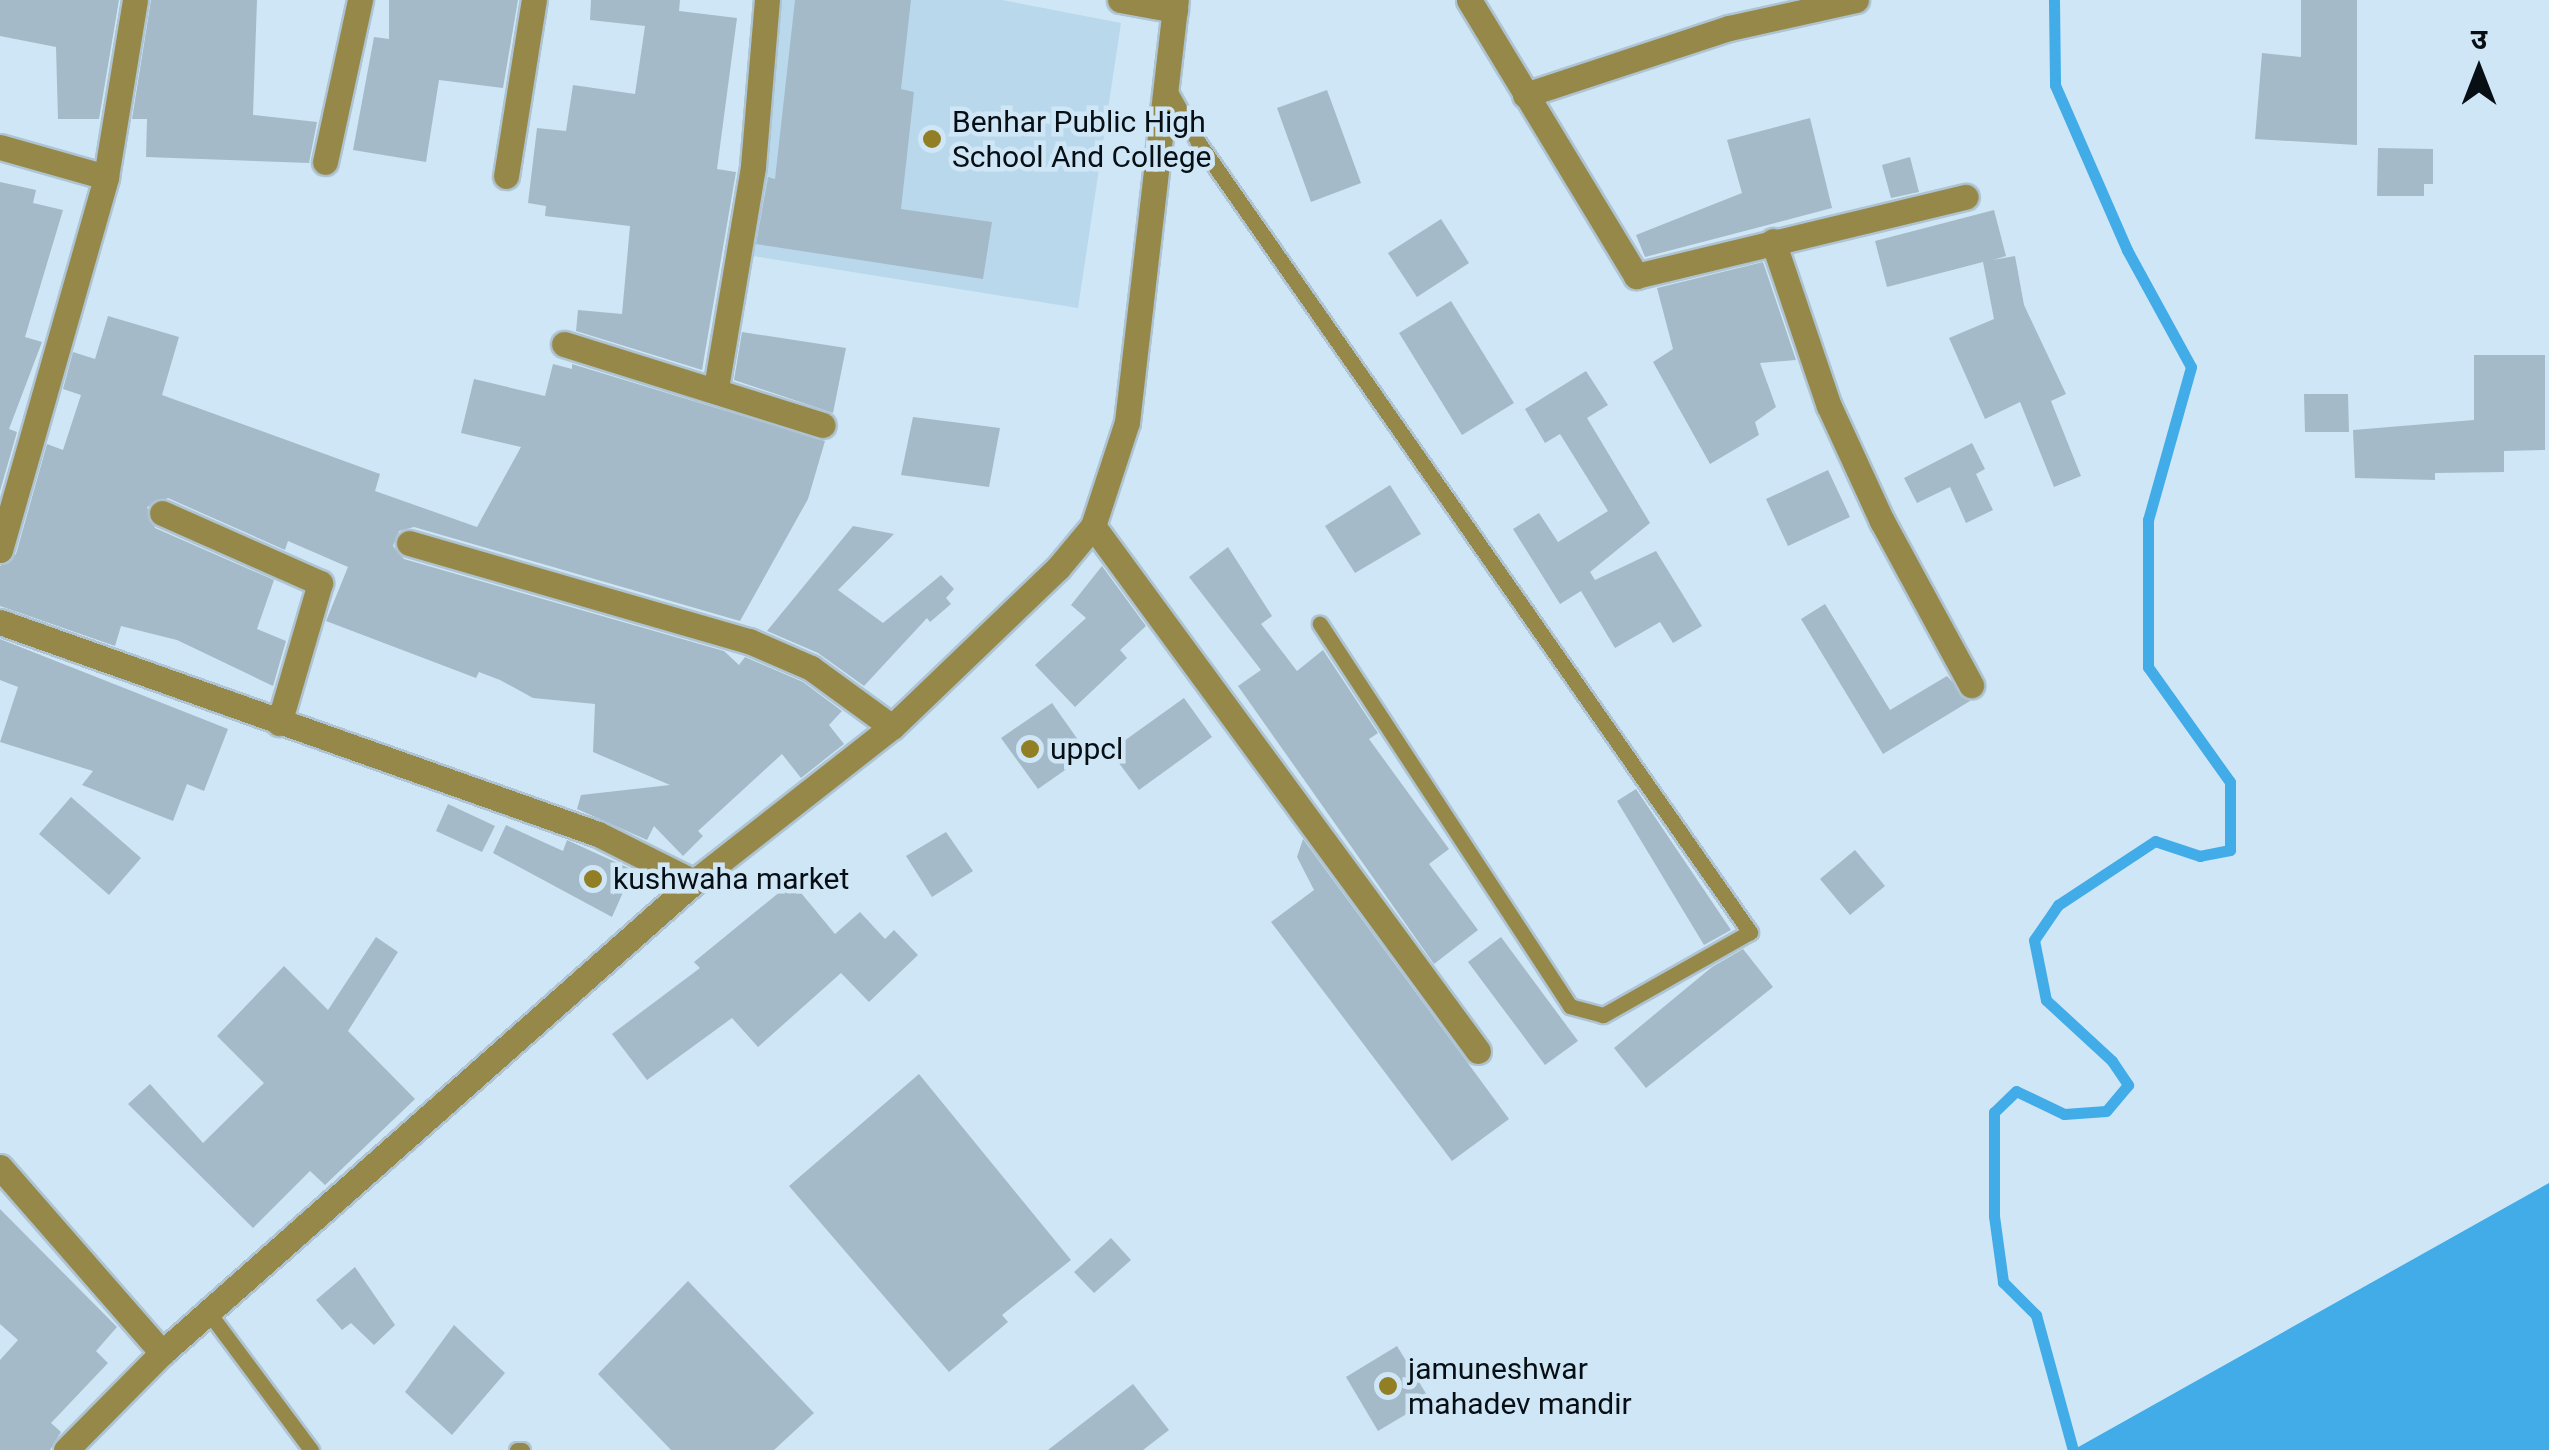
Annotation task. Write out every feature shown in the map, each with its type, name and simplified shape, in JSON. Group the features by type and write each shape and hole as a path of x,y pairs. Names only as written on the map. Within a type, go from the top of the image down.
{"street":[{"path":"0,550 106,177 135,0"},
{"path":"325,162 360,0"},
{"path":"506,176 534,0"},
{"path":"716,388 754,166 767,0"},
{"path":"66,1450 162,1353 694,882 892,727 1058,568 1092,526 1127,422 1175,5 1120,0"},
{"path":"1469,0 1636,276 1966,198"},
{"path":"1524,95 1729,28 1856,0"},
{"path":"0,147 106,177"},
{"path":"1773,242 1829,406 1882,522 1971,685"},
{"path":"564,344 716,388 822,426"},
{"path":"162,514 320,584 279,723"},
{"path":"1092,526 1478,1051"},
{"path":"408,542 749,641 811,668 892,727"},
{"path":"0,622 598,834 694,882"},
{"path":"0,1167 162,1353"}],"lane":[{"path":"1166,85 1198,142 1750,932 1603,1015 1570,1006 1320,624"},
{"path":"209,1313 312,1450"}],"shaded area":[{"name":"Benhar Public High School And College","path":"777,0 1002,0 1121,23 1078,308 747,255"}],"water":[{"path":"2549,1183 2549,1450 2073,1450"}],"building":[{"path":"0,0 119,0 99,119 58,119 56,47 0,36"},
{"path":"151,0 257,0 253,115 317,122 309,163 146,157 147,119 132,119"},
{"path":"389,0 518,0 503,88 439,80 426,162 353,150 374,37 389,39"},
{"path":"591,0 680,0 679,11 737,18 717,169 736,172 702,370 576,331 578,310 622,314 630,226 545,216 546,206 528,203 537,128 566,131 573,85 635,94 645,26 590,20"},
{"path":"795,0 911,0 901,89 914,92 901,209 992,222 983,279 756,244 768,177 775,179"},
{"path":"2301,0 2357,0 2357,145 2255,139 2262,53 2301,57"},
{"path":"1327,90 1361,183 1311,202 1277,108"},
{"path":"1810,118 1832,208 1645,257 1636,235 1742,193 1727,140"},
{"path":"2378,148 2433,149 2433,184 2424,184 2424,196 2377,196"},
{"path":"1910,157 1919,192 1891,198 1882,165"},
{"path":"0,182 36,190 33,203 63,210 25,337 42,342 9,429 17,432 0,491"},
{"path":"1994,210 2006,256 1993,260 2015,256 2024,305 2066,394 2051,401 2081,476 2054,487 2020,402 1985,419 1949,338 1994,319 1983,262 1887,287 1875,241"},
{"path":"1441,219 1469,263 1417,297 1388,253"},
{"path":"1763,262 1796,360 1760,363 1776,407 1755,422 1759,435 1710,464 1653,362 1673,349 1657,288"},
{"path":"1451,301 1514,403 1462,435 1399,333"},
{"path":"108,316 179,337 162,395 380,474 375,491 477,527 521,447 461,433 474,379 545,396 553,364 572,369 572,364 825,441 808,499 740,621 414,527 399,531 393,546 404,559 724,651 739,665 745,657 803,682 842,711 829,725 844,744 801,778 782,754 698,831 703,836 683,856 654,826 647,840 577,809 581,795 670,785 593,752 595,704 533,698 479,672 476,678 326,621 348,567 288,541 285,550 168,498 147,507 155,528 274,580 257,629 286,641 273,686 177,640 121,626 115,646 0,606 0,566 16,554 47,444 63,450 81,395 63,389 73,352 95,359"},
{"path":"742,332 846,348 833,413 734,380"},
{"path":"2474,355 2545,355 2545,450 2504,451 2504,472 2435,473 2435,480 2355,478 2353,430 2474,420"},
{"path":"1586,371 1608,405 1587,418 1650,523 1590,572 1595,580 1656,551 1702,626 1673,643 1660,622 1615,648 1581,591 1560,604 1513,529 1539,513 1558,542 1608,511 1560,434 1545,443 1525,409"},
{"path":"2304,394 2348,394 2349,432 2305,432"},
{"path":"913,417 1000,428 989,487 901,475"},
{"path":"1972,443 1985,469 1976,474 1993,510 1966,523 1950,487 1917,503 1904,478"},
{"path":"1828,470 1850,517 1788,546 1766,499"},
{"path":"1390,485 1421,534 1355,573 1325,526"},
{"path":"853,526 894,534 838,590 883,623 941,575 954,589 946,598 951,604 930,622 927,618 864,686 818,653 767,631"},
{"path":"1228,547 1272,616 1261,624 1297,671 1323,650 1378,733 1369,739 1449,849 1429,864 1478,930 1434,964 1238,686 1261,670 1189,577"},
{"path":"1102,566 1146,626 1120,650 1127,658 1075,707 1035,665 1086,618 1071,605"},
{"path":"1825,604 1890,710 1947,676 1970,701 1883,754 1801,619"},
{"path":"0,639 228,729 204,791 187,784 173,821 82,785 93,771 0,742 18,687 0,680"},
{"path":"1184,698 1212,737 1139,790 1110,751"},
{"path":"1052,703 1088,754 1038,789 1001,738"},
{"path":"1636,789 1731,930 1704,945 1617,801"},
{"path":"71,797 141,858 109,895 39,834"},
{"path":"448,804 495,826 482,852 436,831"},
{"path":"506,825 563,851 567,840 633,870 612,917 493,853"},
{"path":"946,832 973,871 932,897 906,856"},
{"path":"1303,839 1509,1119 1452,1161 1271,922 1314,890 1297,857"},
{"path":"1855,850 1885,886 1850,915 1820,879"},
{"path":"792,882 835,934 860,912 885,939 894,930 918,955 869,1002 841,973 758,1047 732,1018 647,1080 612,1034 700,968 694,962"},
{"path":"376,937 398,952 348,1031 415,1099 325,1185 310,1171 253,1228 128,1104 150,1084 203,1143 264,1083 217,1036 284,966 328,1010"},
{"path":"1501,937 1578,1041 1545,1065 1468,962"},
{"path":"1743,949 1773,987 1646,1088 1614,1048 1712,967"},
{"path":"919,1074 1071,1260 1002,1315 1008,1322 949,1372 789,1186"},
{"path":"0,1209 117,1327 96,1351 108,1363 51,1423 61,1432 50,1450 0,1450 0,1360 18,1340 0,1324"},
{"path":"1111,1238 1131,1260 1094,1293 1074,1272"},
{"path":"355,1267 395,1325 374,1345 351,1323 342,1330 316,1300"},
{"path":"688,1281 814,1413 774,1450 671,1450 598,1374"},
{"path":"454,1325 505,1373 452,1435 405,1392"},
{"path":"1397,1346 1430,1400 1378,1431 1346,1377"},
{"path":"1133,1384 1169,1430 1143,1450 1048,1450"}],"waterway":[{"path":"2054,0 2055,85 2127,250 2191,367 2148,520 2148,667 2230,782 2230,850 2200,856 2155,841 2058,905 2034,940 2046,1000 2112,1061 2128,1085 2106,1111 2064,1114 2016,1091 1994,1112 1994,1216 2003,1282 2036,1315 2073,1450"}],"place":[{"name":"Benhar Public High School And College","path":"932,139"},
{"name":"uppcl","path":"1030,749"},
{"name":"kushwaha market","path":"593,879"},
{"name":"jamuneshwar mahadev mandir","path":"1388,1386"}]}
